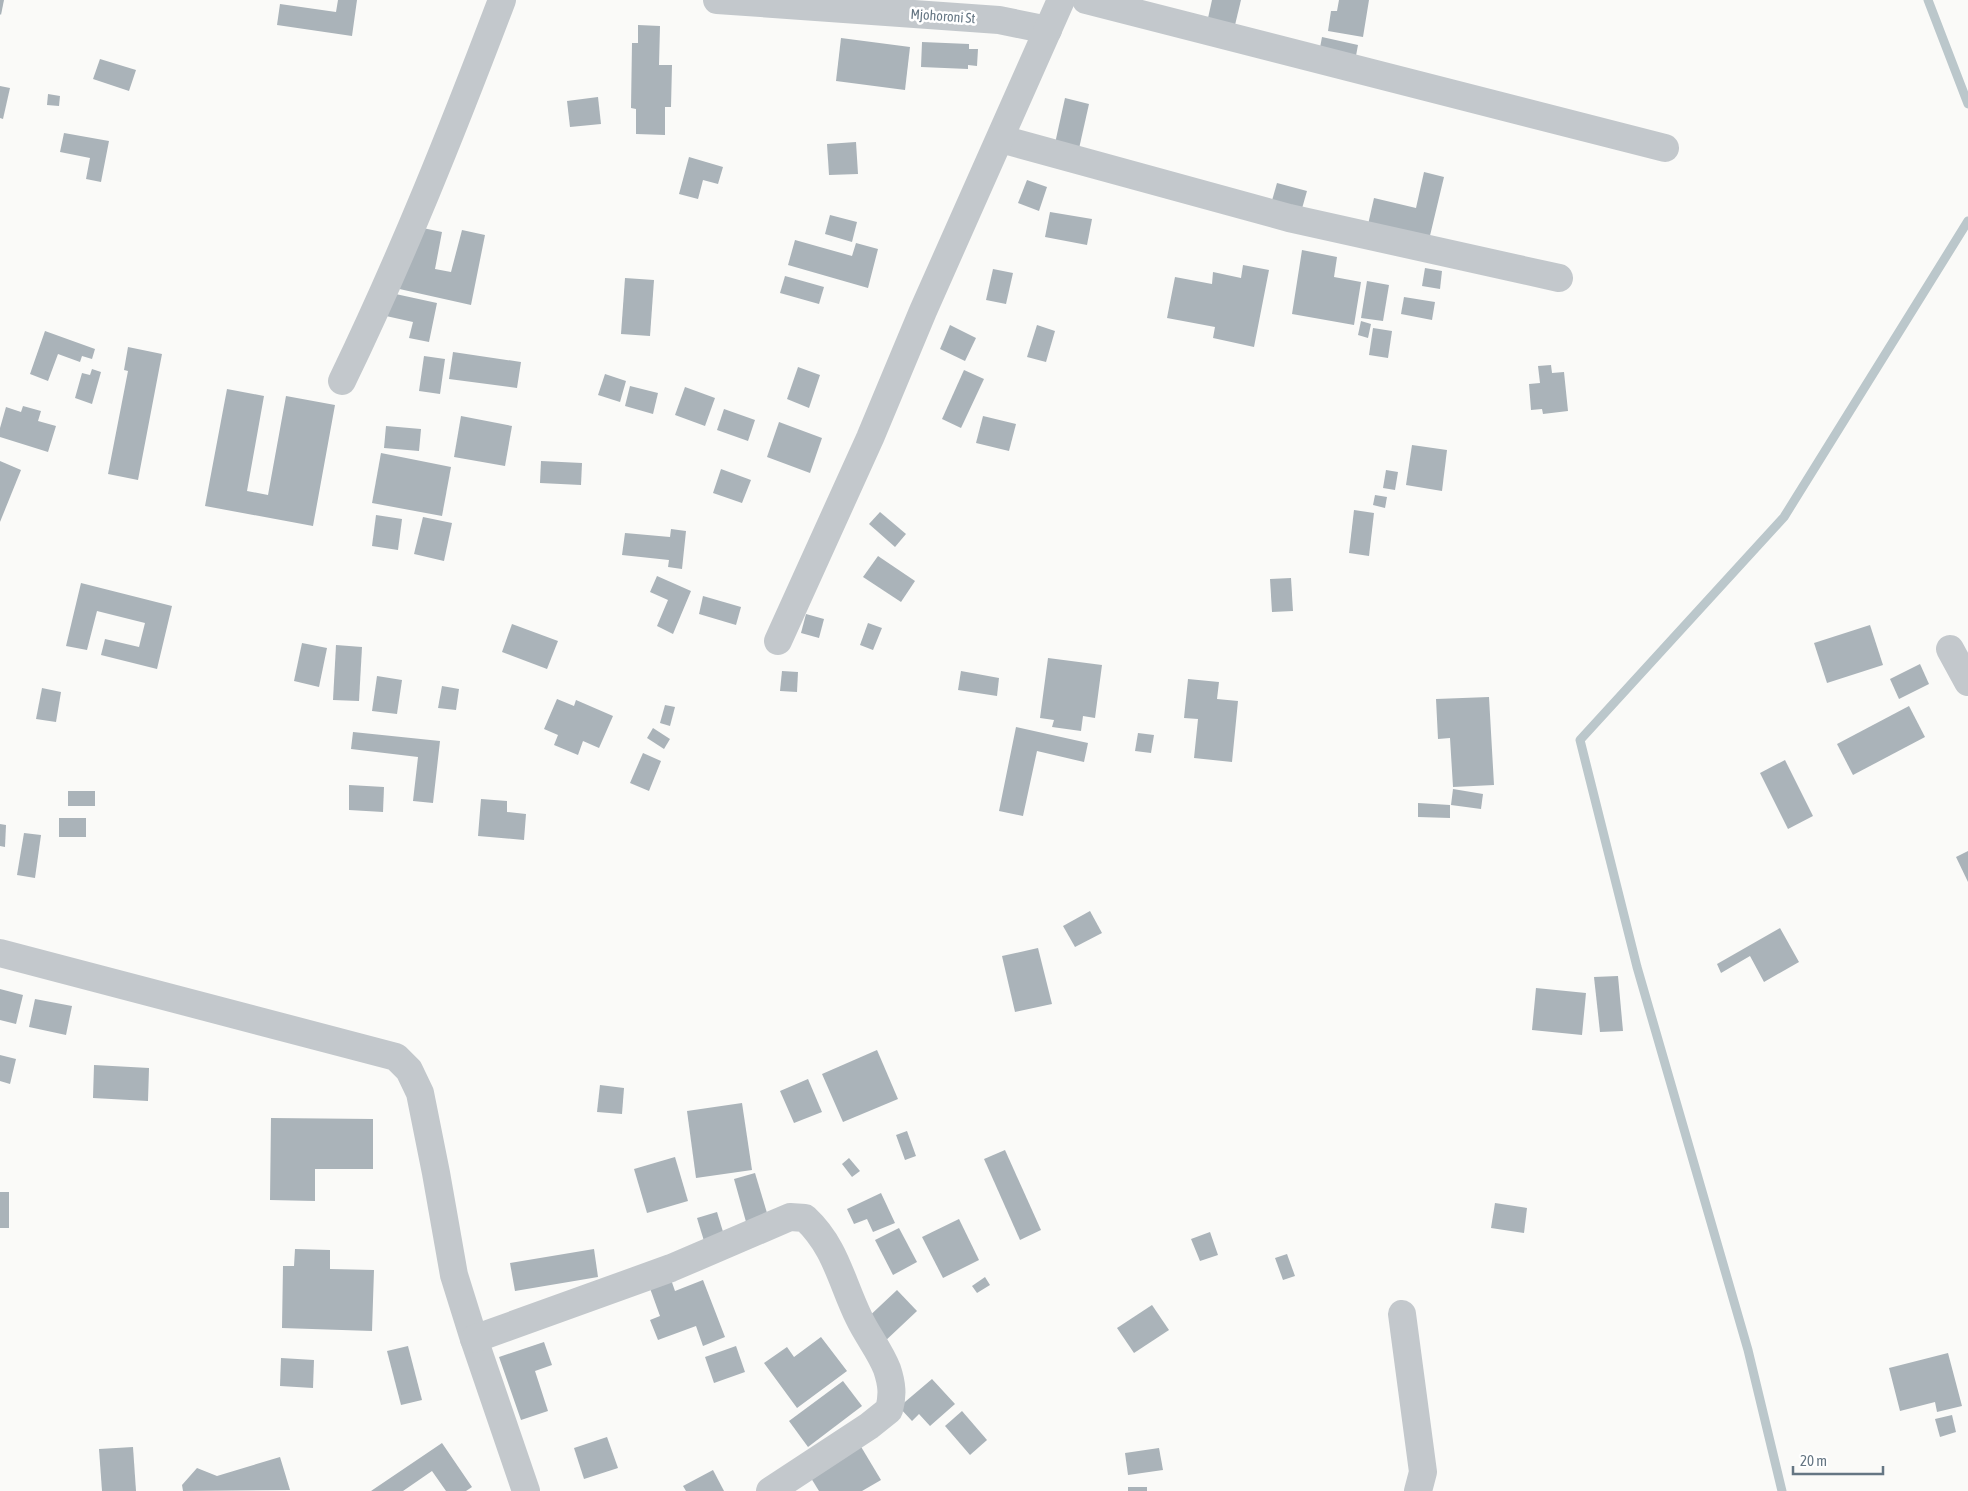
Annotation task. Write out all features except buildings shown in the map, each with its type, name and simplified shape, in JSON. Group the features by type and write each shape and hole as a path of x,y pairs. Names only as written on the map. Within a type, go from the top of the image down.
{"street":[{"path":"342,381 368,327 448,144 502,0"},
{"name":"Mjohoroni St","path":"717,0 999,20 1048,30"},
{"path":"778,642 870,438 923,311 1061,0"},
{"path":"1086,0 1665,148"},
{"path":"1000,139 1289,218 1559,278"},
{"path":"1950,649 1968,682"},
{"path":"0,953 396,1057 409,1070 420,1093 454,1275 474,1340 526,1491"},
{"path":"474,1340 671,1268 790,1217 804,1218 817,1230 832,1252 859,1319 886,1368 893,1394 889,1410 869,1426 770,1491"},
{"path":"1402,1314 1423,1472 1418,1491"}],"waterway":[{"path":"1928,0 1968,104"},
{"path":"1782,1491 1748,1350 1637,967 1580,740 1784,517 1968,221"}]}
